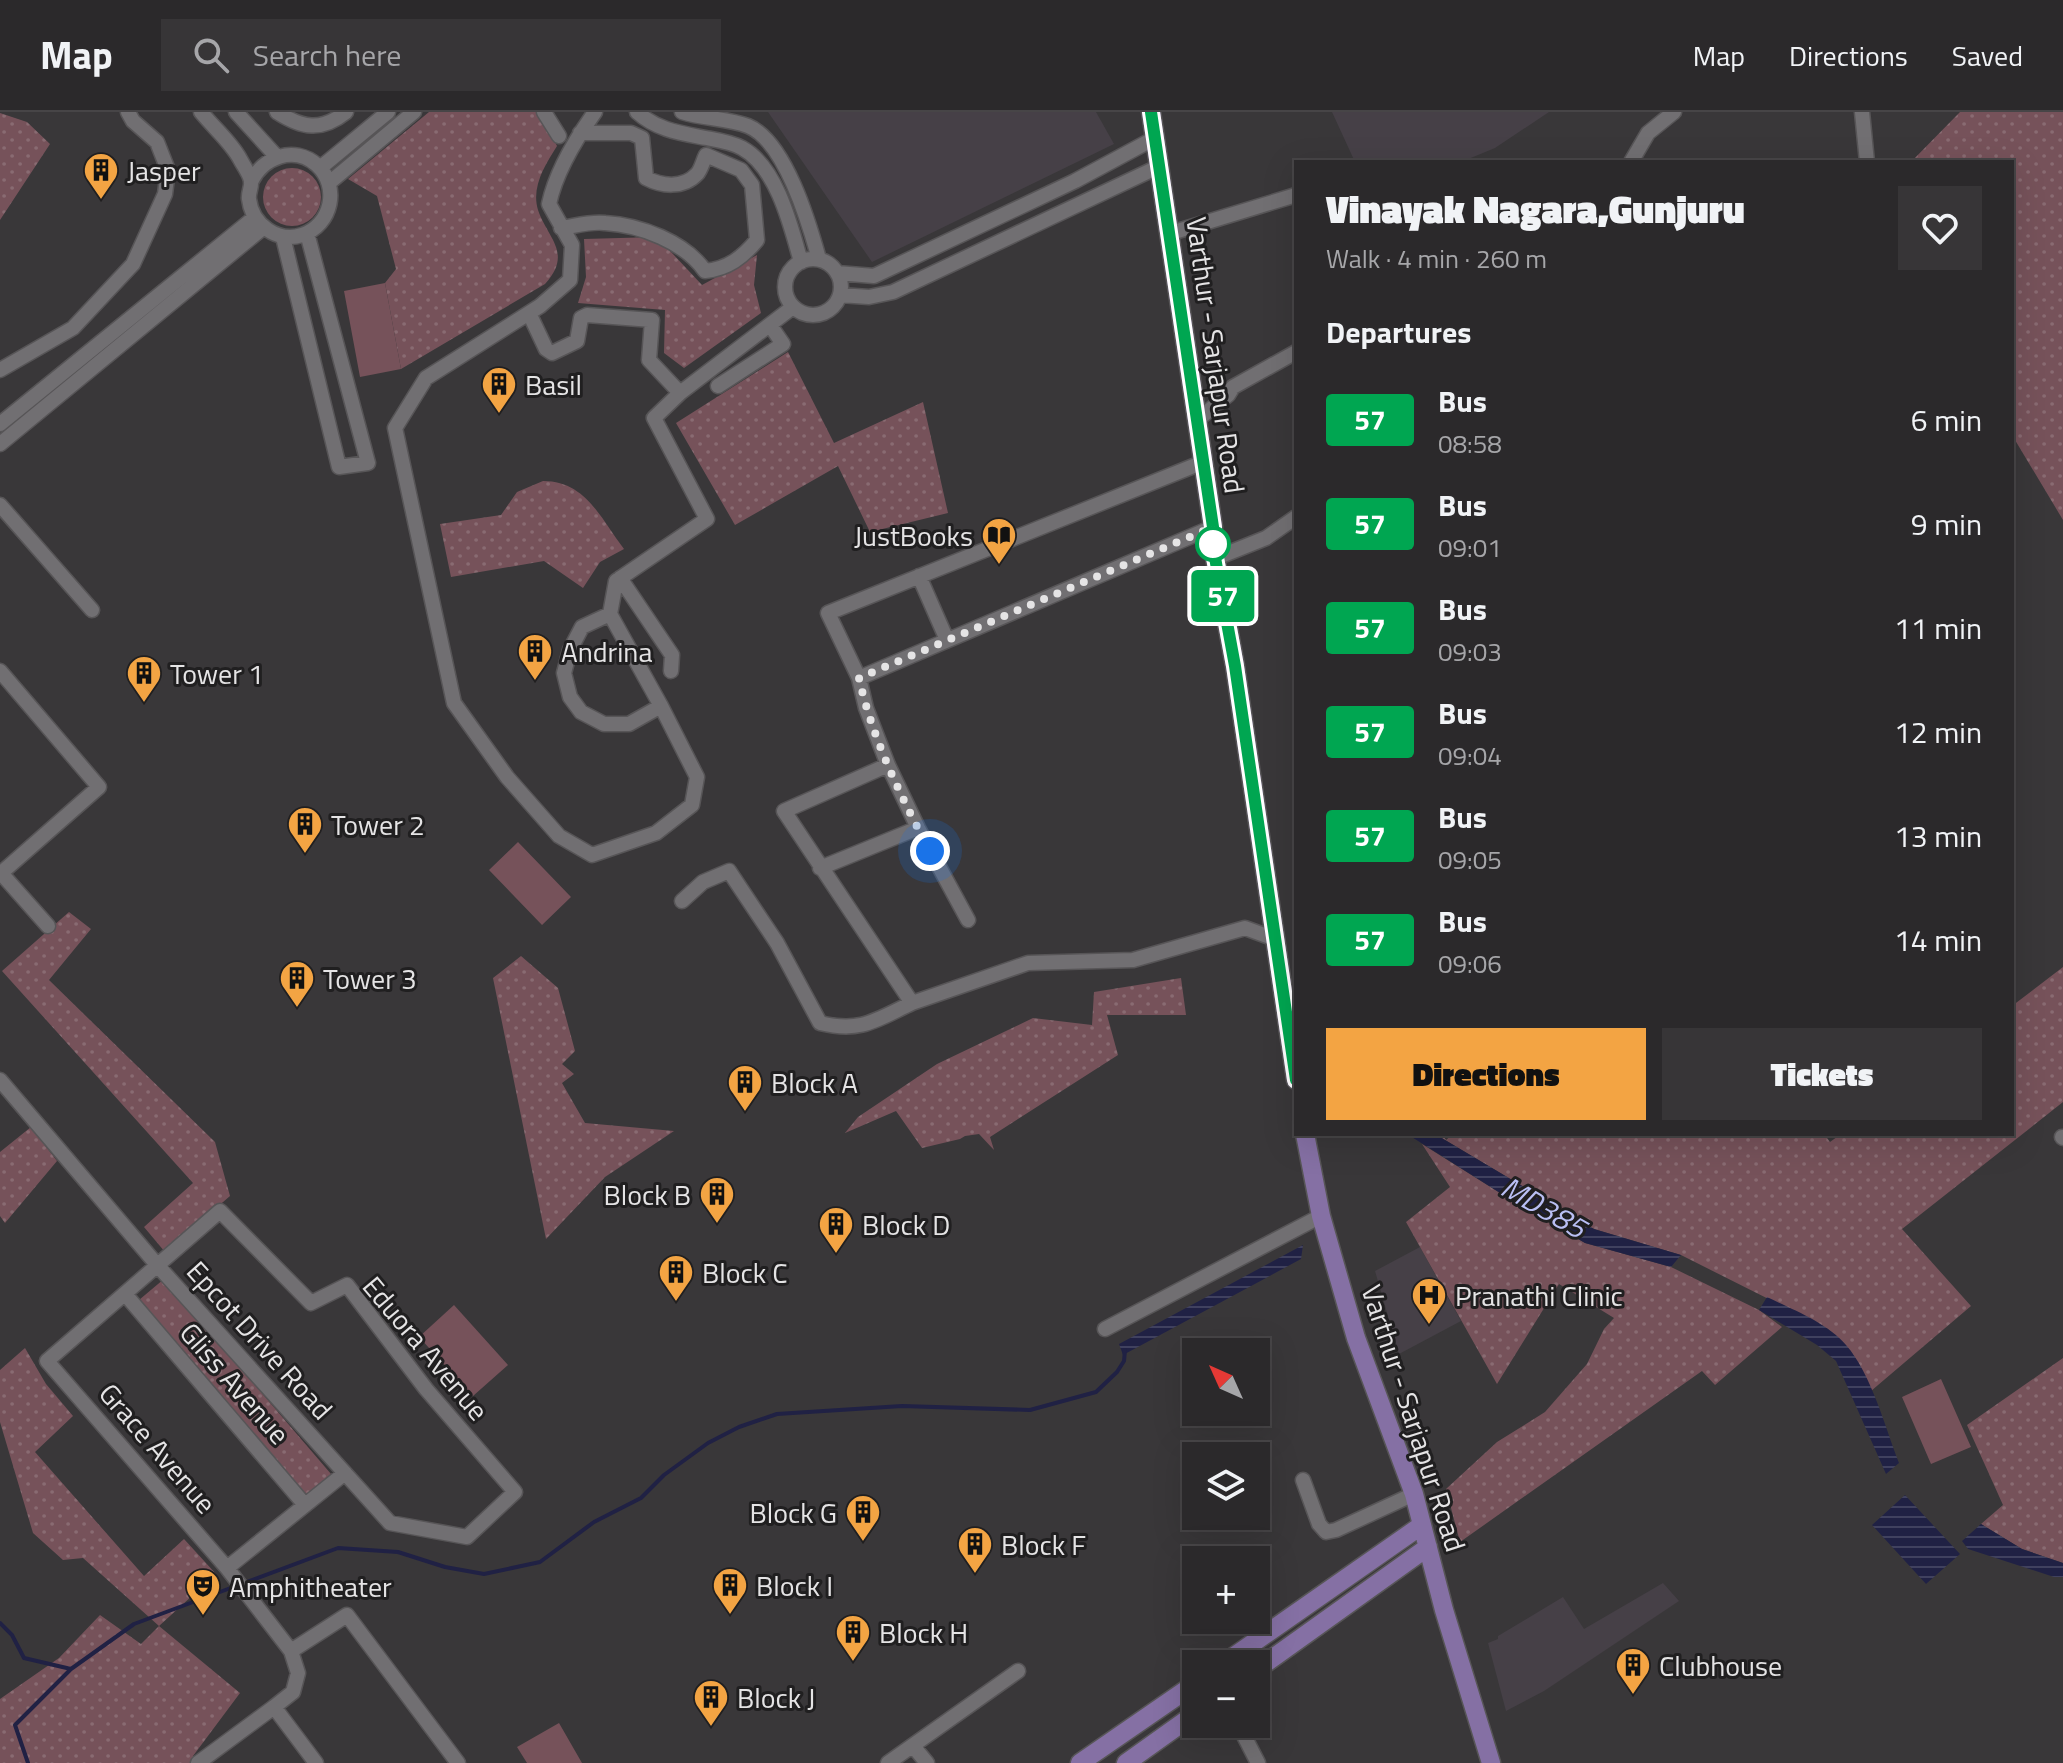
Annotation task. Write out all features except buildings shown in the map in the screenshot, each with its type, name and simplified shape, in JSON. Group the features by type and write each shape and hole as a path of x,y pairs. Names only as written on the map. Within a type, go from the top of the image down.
{"main road":[{"name":"Varthur - Sarjapur Road","path":"1151,112 1171,233 1201,463 1213,527 1211,536 1293,1034"},
{"name":"Varthur - Sarjapur Road","path":"1305,1139 1321,1216 1356,1338 1414,1494 1467,1690 1491,1763"},
{"path":"1243,1650 1422,1525"},
{"path":"1270,1660 1428,1547"},
{"path":"1080,1763 1182,1693"},
{"path":"1126,1763 1182,1723"}],"street":[{"path":"0,370 73,328 133,264 165,194 168,170 157,142 133,121 128,112"},
{"path":"201,112 238,155 251,182"},
{"path":"236,112 277,157"},
{"path":"277,112 304,127 325,124 346,112"},
{"path":"320,168 388,112"},
{"path":"329,183 414,112"},
{"path":"544,112 559,136"},
{"path":"595,112 580,133 553,185 549,204 572,245 570,280 529,313 426,378 395,428 454,703 507,777 559,836 592,855 656,833 692,805 697,777 610,614 616,581 707,519 654,418 680,393 793,307"},
{"path":"637,112 663,130 742,148 761,164 786,210 801,262"},
{"path":"682,112 749,127 767,139 791,178 809,220 819,259"},
{"path":"1632,160 1648,133 1674,112"},
{"path":"1862,112 1867,160"},
{"path":"561,228 603,222 645,231 696,258 705,271 719,270 744,256 757,240 752,185 741,170 706,155 696,174 680,184 659,185 646,178 642,138 631,133 580,133"},
{"path":"837,273 874,276 1075,181 1155,138"},
{"path":"298,156 320,168 329,183 329,208 321,223 307,233 283,237 260,222 248,196 251,182 259,169 277,157 298,156"},
{"path":"840,295 869,297 893,292 1160,166"},
{"path":"1075,181 1083,202"},
{"path":"1171,233 1294,196"},
{"path":"0,424 260,222"},
{"path":"0,444 260,222"},
{"path":"283,237 339,467 368,463 307,233"},
{"path":"819,259 837,273 841,284 840,295 834,305 823,313 807,315 793,307 785,294 786,279 801,262 819,259"},
{"path":"529,313 546,349 552,353 577,341 579,323 587,315 652,320 649,360 680,393"},
{"path":"718,386 783,344 770,325"},
{"path":"1196,421 1228,395 1233,387 1294,353"},
{"path":"968,920 888,765 866,708 859,678 828,613 1201,463"},
{"path":"0,505 92,610"},
{"path":"1216,558 1266,538 1294,518"},
{"path":"859,678 1213,527"},
{"path":"919,576 947,640"},
{"path":"620,578 672,655 671,671"},
{"path":"610,614 582,627 570,650 564,673 570,697 581,712 604,724 629,724 661,706"},
{"path":"0,671 99,787 0,873 48,926"},
{"path":"888,765 784,811 912,1003"},
{"path":"820,868 918,828"},
{"path":"682,901 703,882 729,871 777,943 820,1023 840,1028 865,1026 912,1003 1028,963 1133,960 1245,928 1275,939"},
{"name":"Epcot Drive Road","path":"0,1080 158,1266 390,1523 467,1537 515,1492"},
{"name":"Eduora Avenue","path":"158,1266 220,1211 311,1303 347,1285 426,1389 515,1492"},
{"path":"1105,1329 1321,1216"},
{"path":"125,1294 158,1266"},
{"name":"Gliss Avenue","path":"125,1294 305,1505"},
{"name":"Grace Avenue","path":"125,1294 47,1361 227,1568 291,1651"},
{"path":"227,1568 345,1473"},
{"path":"1303,1480 1319,1524 1326,1532 1414,1494"},
{"path":"198,1763 293,1692 298,1673 291,1651 347,1615 458,1763"},
{"path":"888,1763 1018,1671"},
{"path":"274,1707 316,1763"},
{"path":"1245,1738 1258,1763"},
{"path":"913,1746 927,1763"}],"shaded area":[{"path":"429,112 540,112 557,146 540,176 536,201 558,255 553,273 545,284 401,369 385,283 396,269 377,196 348,179"},
{"path":"768,112 1096,112 1114,144 872,262"},
{"path":"1332,112 1549,112 1495,148 1466,160 1354,160"},
{"path":"1960,112 2063,112 2063,520 2014,438 2014,160 1913,160"},
{"path":"0,113 27,122 50,144 0,220"},
{"path":"292,168 313,176 321,197 313,218 292,226 271,218 263,197 271,176"},
{"path":"657,237 702,285 757,255 754,285 761,313 684,368 664,353 665,310 578,303 586,277 584,239"},
{"path":"385,283 401,369 360,377 344,291"},
{"path":"788,352 834,443 923,402 948,513 870,532 838,466 735,525 676,423"},
{"path":"543,481 571,487 581,495 600,514 624,549 600,562 583,588 544,561 451,577 440,524 501,515 517,492"},
{"path":"518,842 571,897 542,925 489,870"},
{"path":"69,912 91,929 49,980 215,1142 230,1196 165,1252 144,1227 193,1183 2,971"},
{"path":"521,956 558,988 575,1051 562,1064 574,1074 562,1083 585,1123 674,1131 605,1177 546,1239 493,978"},
{"path":"2063,967 2063,1102 1902,1229 1971,1306 1871,1391 1860,1366 1828,1329 1681,1255 1594,1229 1438,1136 1446,1140 1451,1136 1826,1136 1830,1142 1838,1136 2014,1136 2014,1004"},
{"path":"1181,978 1186,1015 1107,1015 1118,1055 990,1137 994,1150 979,1134 922,1148 896,1111 845,1133 858,1117 937,1064 1033,1018 1092,1025 1094,992"},
{"path":"31,1127 57,1161 5,1223 0,1216 0,1152"},
{"path":"1422,1144 1585,1243 1671,1267 1759,1310 1782,1327 1715,1385 1702,1371 1460,1542 1446,1489 1497,1442 1545,1412 1587,1364 1604,1329 1614,1318 1559,1284 1497,1384 1406,1222 1450,1187"},
{"path":"1420,1247 1461,1321 1399,1354 1375,1271"},
{"path":"164,1279 331,1474 306,1495 139,1300"},
{"path":"454,1305 508,1365 473,1396 419,1337"},
{"path":"25,1348 46,1384 73,1416 35,1452 144,1576 184,1539 216,1574 159,1626 83,1558 63,1560 33,1533 0,1422 0,1370"},
{"path":"2063,1358 2063,1563 2022,1549 1981,1524 2003,1505 1967,1425"},
{"path":"1941,1379 1971,1447 1931,1464 1902,1397"},
{"path":"1663,1583 1679,1601 1544,1691 1506,1711 1488,1643 1563,1597 1584,1629"},
{"path":"100,1615 141,1644 159,1626 240,1693 193,1756 197,1763 0,1763 0,1699 59,1658"},
{"path":"559,1723 582,1763 527,1763 517,1747"}],"water":[{"name":"MD385","path":"1410,1136 1438,1136 1594,1229 1681,1255 1671,1267 1585,1243"},
{"path":"1303,1245 1301,1259 1123,1355 1119,1344"},
{"path":"1767,1297 1829,1330 1855,1357 1870,1385 1899,1463 1886,1474 1836,1361 1817,1345 1759,1310"},
{"path":"1905,1495 1960,1554 1926,1584 1872,1525"},
{"path":"1981,1524 2022,1549 2063,1563 2063,1577 2054,1577 1968,1549 1962,1541"}],"waterway":[{"path":"244,1583 338,1548 398,1552 445,1567 484,1574 540,1562 594,1522 641,1498 664,1475 708,1443 739,1427 777,1414 902,1406 1030,1410 1096,1392 1117,1372 1124,1361 1125,1350"},
{"path":"0,1623 12,1635 24,1658 71,1669 134,1624 236,1586"},
{"path":"28,1763 15,1725 70,1670"}],"bus line":[{"name":"57","path":"1151,112 1171,233 1201,463 1213,527 1211,536 1235,666 1294,1066"}],"place":[{"name":"Jasper","path":"101,201"},
{"name":"Basil","path":"499,415"},
{"name":"JustBooks","path":"999,566"},
{"name":"Andrina","path":"535,682"},
{"name":"Tower 1","path":"144,704"},
{"name":"Tower 2","path":"305,855"},
{"name":"Tower 3","path":"297,1009"},
{"name":"Block A","path":"745,1113"},
{"name":"Block B","path":"717,1225"},
{"name":"Block D","path":"836,1255"},
{"name":"Block C","path":"676,1303"},
{"name":"Pranathi Clinic","path":"1429,1326"},
{"name":"Block G","path":"863,1543"},
{"name":"Block F","path":"975,1575"},
{"name":"Block I","path":"730,1616"},
{"name":"Amphitheater","path":"203,1617"},
{"name":"Block H","path":"853,1663"},
{"name":"Clubhouse","path":"1633,1696"},
{"name":"Block J","path":"711,1728"}],"route":[{"path":"930,851 888,765 866,708 859,678 1213,527 1213,544"}]}
